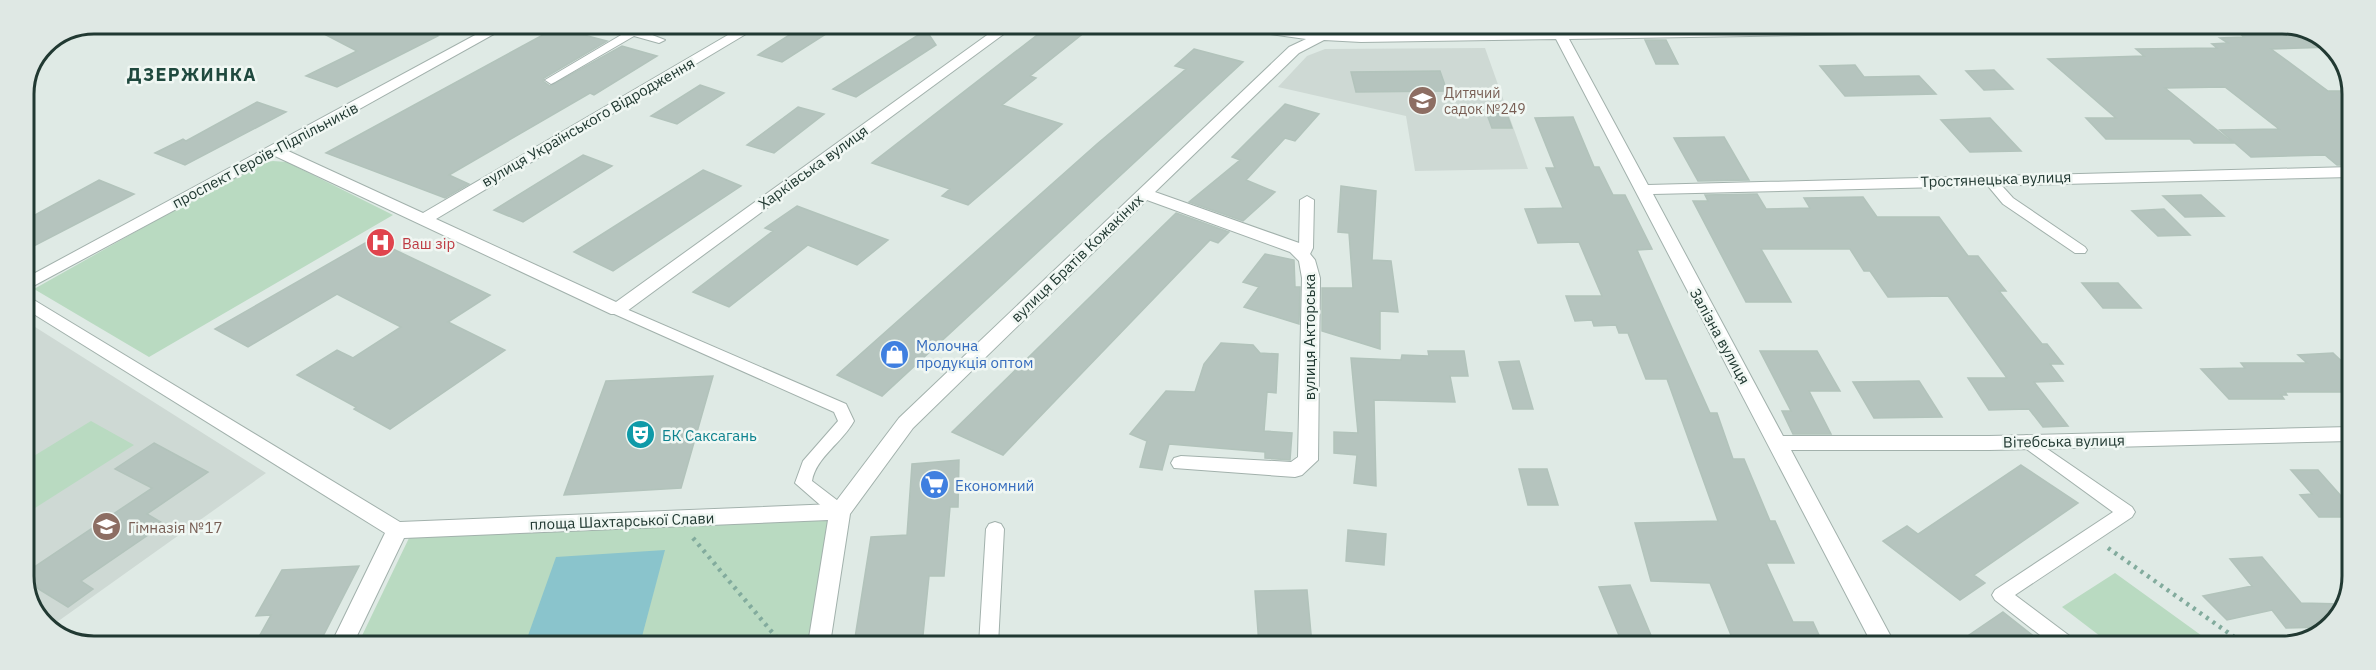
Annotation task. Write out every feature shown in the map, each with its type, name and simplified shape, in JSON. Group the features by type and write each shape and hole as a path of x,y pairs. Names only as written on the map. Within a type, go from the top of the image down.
{"street":[{"name":"проспект Героїв-Підпільників","path":"34,280 489,34"},
{"name":"вулиця Українського Відродження","path":"422,220 739,34"},
{"name":"Харківська вулиця","path":"617,310 997,34"},
{"name":"вулиця Братів Кожакіних","path":"840,512 906,423 1294,50 1323,34"},
{"name":"Залізна вулиця","path":"1559,34 1779,443 1880,636"},
{"path":"275,150 617,310"},
{"name":"Тростянецька вулиця","path":"1641,190 2341,172"},
{"name":"вулиця Акторська","path":"1144,194 1271,237 1296,248 1308,261 1311,278 1308,460 1295,470 1181,463"},
{"path":"34,306 397,530 346,636"},
{"name":"Вітебська вулиця","path":"1779,443 2027,441 2342,434"},
{"path":"820,636 840,512"},
{"name":"площа Шахтарської Слави","path":"397,530 840,512"}],"lane":[{"path":"551,80 630,34"},
{"path":"640,34 659,40"},
{"path":"1989,180 2008,201 2080,250"},
{"path":"1303,255 1306,248 1307,200"},
{"path":"617,310 840,408 846,415 843,430 808,465 803,473 803,483 840,512"},
{"path":"2027,441 2126,512 2001,595 2055,636"},
{"path":"989,636 995,530"}],"path":[{"path":"677,519 775,636"},
{"path":"2090,536 2233,636"}],"shaded area":[{"name":"Дитячий садок №249","path":"1485,48 1528,169 1415,171 1406,116 1278,87 1307,56 1325,49"},
{"name":"Гімназія №17","path":"34,327 266,473 57,622 49,615 39,598 35,579"}],"green space":[{"path":"273,161 287,162 393,215 149,357 34,289 34,289 256,164"},
{"path":"91,421 134,445 35,508 35,455"},
{"path":"832,517 811,636 362,636 409,538"},
{"path":"2115,573 2202,636 2100,636 2062,607"}],"water":[{"path":"665,550 642,636 528,636 556,557"}],"building":[{"path":"324,34 432,34 438,36 337,87 306,76 357,51"},
{"path":"545,34 586,34 584,35 607,41 544,78 543,81 550,86 622,46 657,56 594,95 590,93 449,175 469,184 445,198 326,153"},
{"path":"791,34 826,34 782,62 758,55"},
{"path":"920,34 929,34 936,45 856,97 833,89"},
{"path":"1038,34 1082,34 1030,76 1036,78 1002,105 1062,124 968,205 942,196 950,189 872,163"},
{"path":"2240,34 2289,35 2304,39 2318,47 2271,49 2328,91 2341,91 2341,165 2337,165 2325,155 2251,157 2220,130 2279,129 2225,87 2165,88 2233,143 2194,143 2190,139 2106,139 2086,118 2116,118 2048,59 2144,56 2136,49 2217,48 2212,44 2228,43 2220,38 2244,37"},
{"path":"1645,40 1666,40 1678,64 1656,64"},
{"path":"1194,49 1243,62 882,396 837,375 1097,144 1186,69 1175,66"},
{"path":"1855,65 1864,77 1919,76 1936,94 1845,96 1820,66"},
{"path":"1994,70 2013,89 1984,90 1966,71"},
{"path":"1440,71 1447,91 1356,92 1351,72"},
{"path":"700,85 724,93 677,124 651,116"},
{"path":"257,102 286,112 185,165 155,153 183,139 186,141"},
{"path":"1285,104 1319,114 1295,141 1285,138 1246,180 1275,192 1243,221 1189,202 1240,160 1232,157"},
{"path":"1484,106 1504,106 1512,128 1492,128"},
{"path":"798,107 824,114 774,153 747,145"},
{"path":"1573,117 1594,167 1599,167 1613,195 1625,195 1652,249 1637,250 1710,413 1717,413 1733,459 1744,459 1770,521 1775,521 1794,563 1766,563 1793,622 1813,622 1819,636 1731,636 1710,583 1651,581 1635,523 1718,521 1667,379 1646,379 1628,333 1619,333 1616,325 1594,326 1592,320 1575,321 1566,296 1602,296 1579,242 1538,243 1525,209 1563,208 1546,168 1555,168 1535,118"},
{"path":"1990,118 2021,151 1970,152 1941,120"},
{"path":"1724,137 1749,180 1698,181 1674,138"},
{"path":"583,155 612,166 523,222 494,210"},
{"path":"703,170 741,186 613,271 574,252"},
{"path":"99,180 134,194 34,246 34,215"},
{"path":"1341,186 1376,191 1372,260 1391,261 1398,312 1380,311 1380,349 1322,331 1322,288 1353,288 1349,233 1338,232"},
{"path":"1757,194 1766,209 1810,208 1804,198 1863,197 1877,217 1939,217 1968,256 1978,256 2006,291 1999,291 2042,344 2047,344 2063,364 2050,364 2063,381 2034,382 2068,426 2043,427 2029,409 1989,410 1968,378 2007,378 1948,296 1888,297 1870,271 1864,271 1850,249 1761,249 1791,302 1746,302 1693,201 1708,201 1705,195"},
{"path":"2201,195 2224,216 2185,217 2163,196"},
{"path":"797,206 888,240 857,265 808,245 729,307 693,292 773,231 765,228"},
{"path":"2164,209 2190,235 2158,236 2132,211"},
{"path":"1176,213 1229,232 1218,243 1210,240 1003,455 952,432"},
{"path":"372,239 490,295 448,322 505,350 390,429 354,409 356,407 297,375 337,350 353,358 401,327 337,294 248,347 215,329"},
{"path":"1265,254 1294,260 1295,287 1300,287 1299,324 1244,307 1259,287 1243,282"},
{"path":"2082,283 2118,283 2141,308 2103,308"},
{"path":"1221,343 1253,345 1260,353 1278,354 1276,393 1267,392 1264,431 1292,433 1290,460 1265,458 1265,452 1169,444 1162,470 1140,467 1147,441 1130,434 1166,391 1195,392 1204,364"},
{"path":"1428,351 1464,351 1468,376 1450,376 1455,402 1374,400 1376,486 1354,483 1357,455 1334,453 1334,432 1358,433 1351,358 1401,360 1402,355 1429,356"},
{"path":"1760,351 1817,351 1840,391 1809,391 1831,434 1793,434 1782,411 1791,411"},
{"path":"2333,353 2342,361 2342,392 2285,392 2287,395 2281,395 2284,399 2229,399 2201,369 2245,368 2241,363 2307,363 2298,355"},
{"path":"1519,361 1533,409 1513,409 1499,362"},
{"name":"БК Саксагань","path":"713,376 681,488 564,495 606,381"},
{"path":"1919,381 1942,417 1874,418 1853,382"},
{"path":"154,443 208,472 147,514 164,524 81,581 93,589 68,607 36,587 35,567 152,488 115,469"},
{"path":"959,460 958,507 950,507 944,576 929,576 923,636 855,636 871,537 907,535 912,464"},
{"path":"2021,465 2078,503 1974,575 1985,583 1960,600 1883,541 1907,526 1918,534"},
{"path":"1519,469 1547,469 1558,505 1528,505"},
{"path":"2291,470 2318,470 2342,497 2342,517 2319,517 2300,495 2312,494"},
{"path":"1348,530 1386,534 1384,565 1346,561"},
{"path":"2262,557 2301,603 2334,604 2327,615 2311,627 2286,628 2272,610 2227,620 2203,596 2252,586 2230,559"},
{"path":"359,566 323,636 259,636 271,615 256,616 282,570"},
{"path":"1630,585 1651,636 1619,636 1599,587"},
{"path":"1307,590 1311,636 1258,636 1255,591"},
{"path":"2003,612 2033,636 1968,636"}],"place":[{"name":"Дитячий садок №249","path":"1423,101"},
{"name":"Ваш зір","path":"381,243"},
{"name":"Молочна продукція оптом","path":"895,354"},
{"name":"БК Саксагань","path":"641,435"},
{"name":"Економний","path":"934,485"},
{"name":"Гімназія №17","path":"107,527"}],"district":[{"name":"ДЗЕРЖИНКА","path":"192,74"}]}
